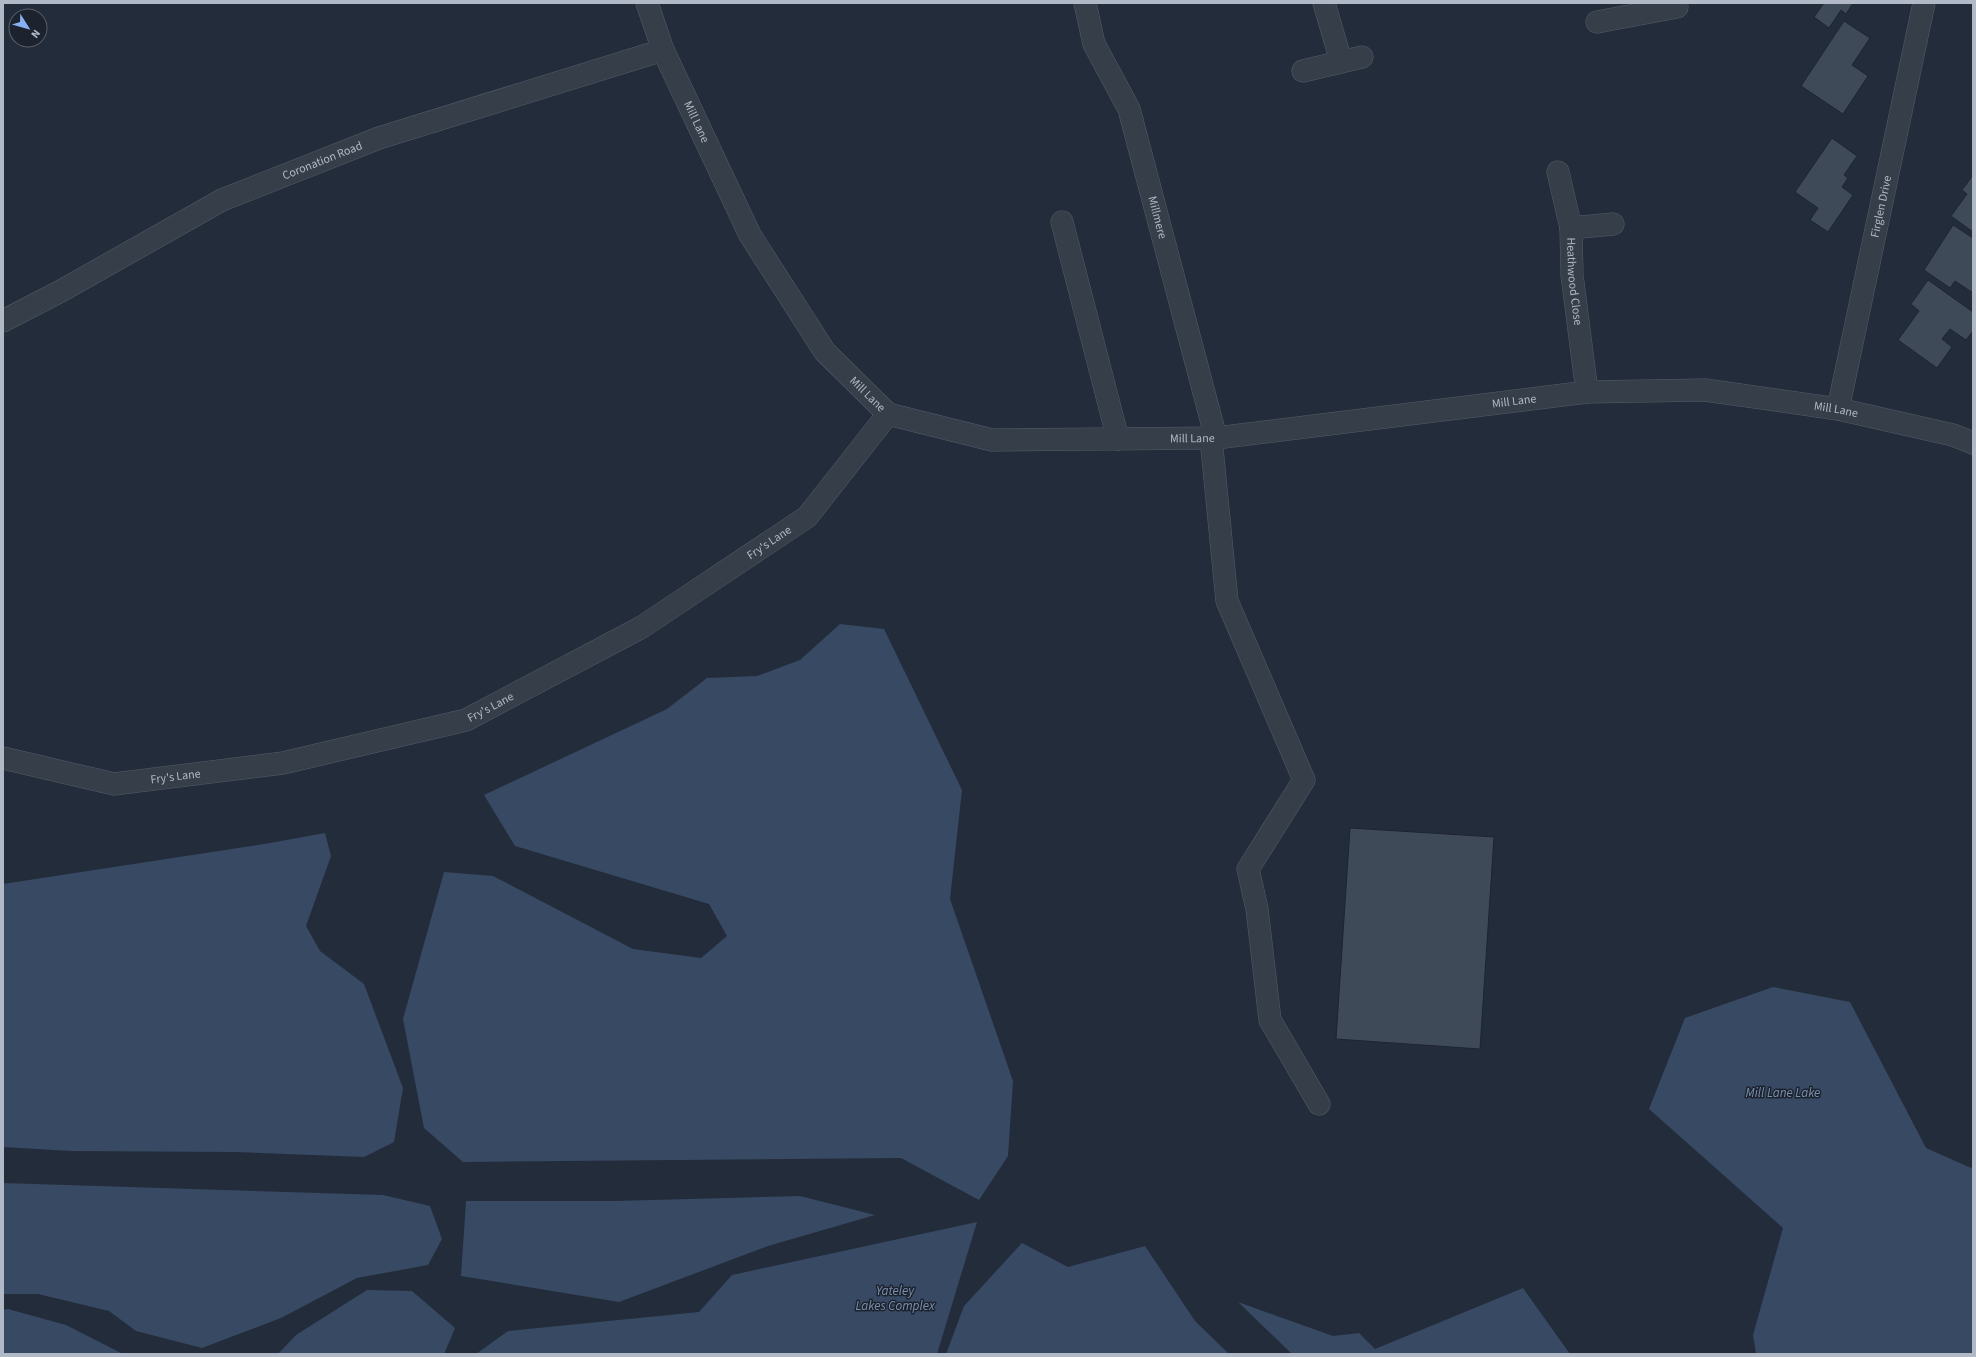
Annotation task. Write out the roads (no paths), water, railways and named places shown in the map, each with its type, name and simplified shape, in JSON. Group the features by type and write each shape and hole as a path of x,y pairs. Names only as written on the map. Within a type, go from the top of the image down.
{"street":[{"name":"Mill Lane","path":"647,3 663,50 750,235 825,352 888,414 992,440 1213,438 1587,392 1705,390 1838,409 1953,435 1973,443"},
{"name":"Millmere","path":"1084,3 1094,44 1129,109 1213,438 1227,601 1304,780 1248,869 1257,909 1270,1020 1319,1104"},
{"path":"1303,71 1351,59 1324,3"},
{"name":"Firglen Drive","path":"1838,409 1924,3"},
{"path":"1597,22 1640,8 1677,7"},
{"name":"Coronation Road","path":"3,321 61,291 222,200 379,138 663,50"},
{"name":"Heathwood Close","path":"1558,172 1571,228 1572,275 1587,392"},
{"path":"1062,222 1118,439"},
{"path":"1571,228 1614,224"},
{"name":"Fry's Lane","path":"3,758 114,784 283,763 466,720 642,627 807,517 888,414"}],"water":[{"path":"840,624 884,629 962,790 950,899 1013,1081 1008,1156 979,1200 901,1158 463,1162 424,1128 403,1019 444,872 493,876 633,949 701,958 727,936 709,904 515,846 484,795 667,709 707,678 757,676 800,660"},
{"path":"325,833 331,856 306,926 320,951 364,984 403,1088 394,1142 364,1157 234,1152 71,1151 3,1147 3,884 270,843"},
{"name":"Mill Lane Lake","path":"1773,987 1850,1002 1926,1148 1971,1168 1973,1166 1973,1354 1756,1354 1753,1335 1783,1228 1649,1109 1685,1018"},
{"path":"3,1183 383,1195 430,1206 442,1239 428,1265 357,1278 281,1318 202,1348 136,1331 109,1311 38,1294 3,1294"},
{"path":"800,1196 875,1215 768,1246 619,1302 461,1276 466,1201 615,1201"},
{"name":"Yateley Lakes Complex","path":"977,1222 937,1354 476,1354 508,1331 699,1312 732,1275"},
{"name":"Yateley Lakes Complex","path":"1022,1243 1068,1267 1145,1246 1195,1321 1229,1354 946,1354 964,1306"},
{"path":"1523,1288 1570,1354 1292,1354 1238,1302 1333,1336 1359,1333 1375,1349"},
{"path":"367,1290 412,1291 455,1328 444,1354 278,1354 296,1335"},
{"path":"8,1309 66,1325 123,1354 3,1354 3,1310"}]}
